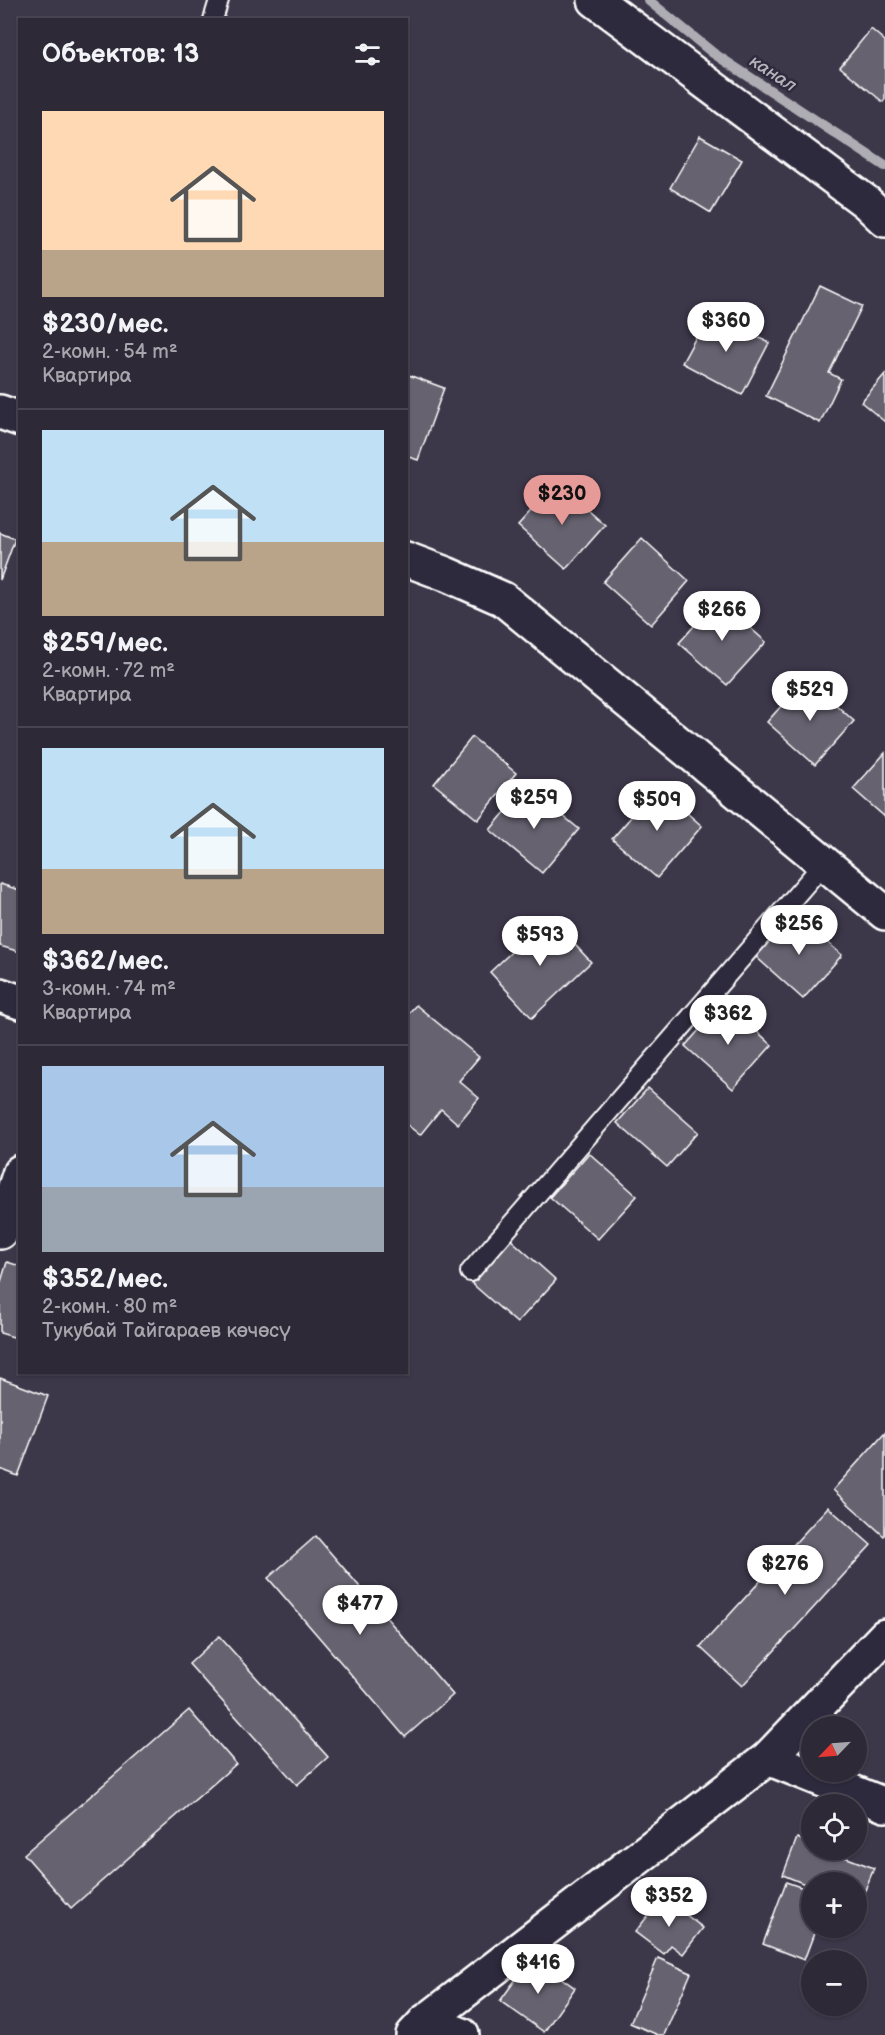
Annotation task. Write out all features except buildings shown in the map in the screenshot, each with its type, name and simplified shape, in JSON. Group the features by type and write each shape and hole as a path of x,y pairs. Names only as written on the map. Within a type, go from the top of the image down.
{"street":[{"path":"595,0 866,202 885,220"},
{"path":"0,412 18,418"},
{"path":"408,560 502,599 885,913"},
{"path":"0,995 18,1001"},
{"path":"0,1232 18,1178"},
{"path":"420,2028 768,1758 885,1636"},
{"path":"768,1758 885,1805"},
{"path":"420,2028 462,2035"}],"lane":[{"path":"214,18 219,0"},
{"path":"470,1272 824,863"}],"waterway":[{"name":"канал","path":"648,0 713,53 885,166"}]}
